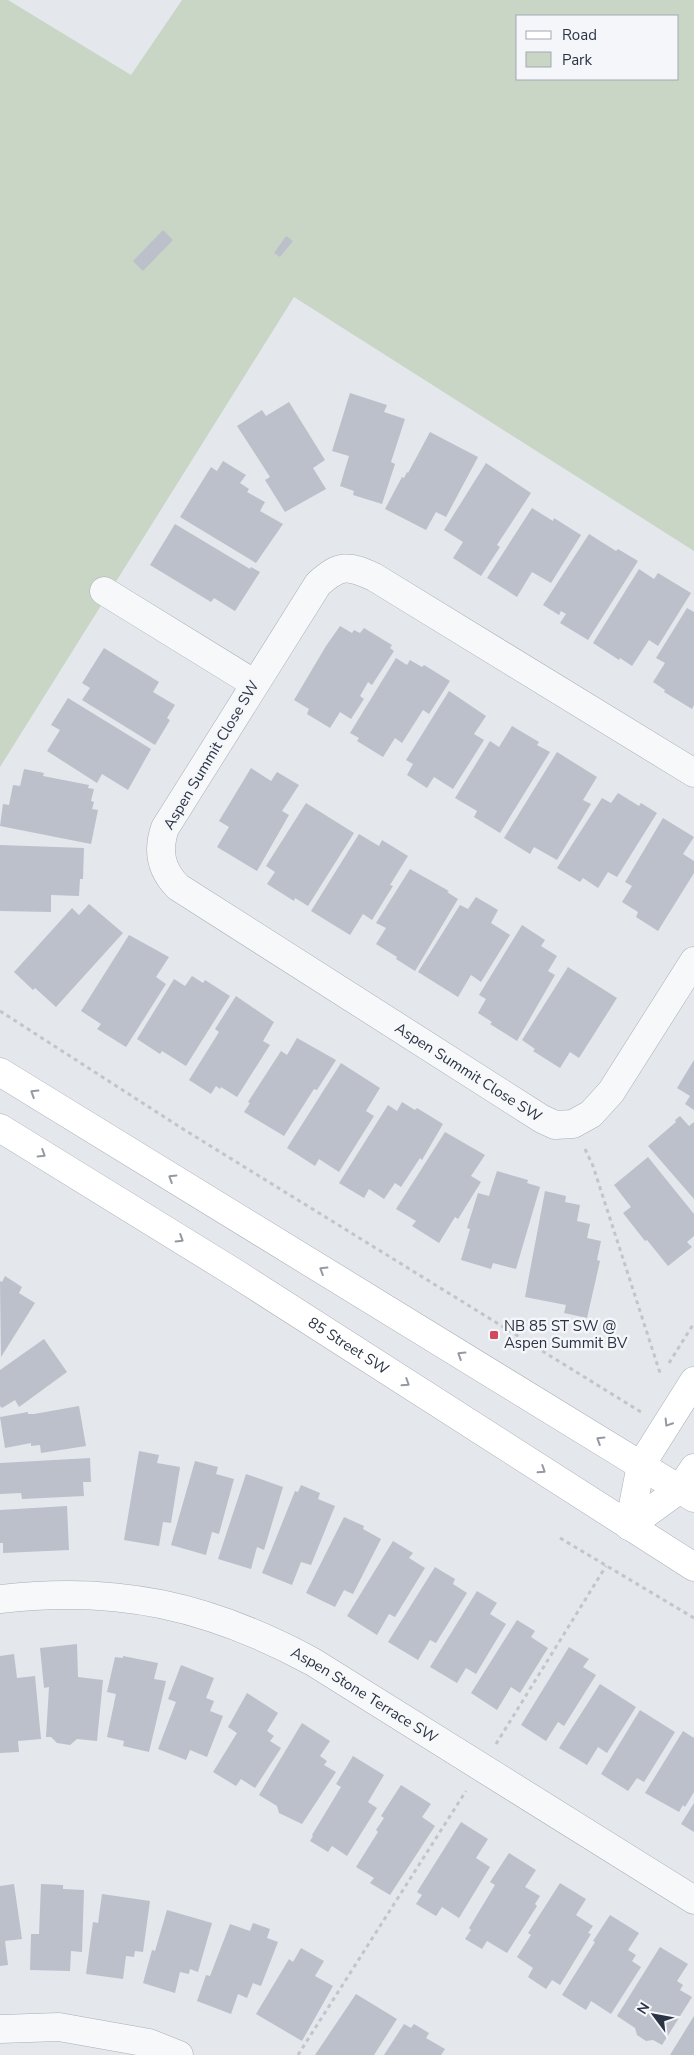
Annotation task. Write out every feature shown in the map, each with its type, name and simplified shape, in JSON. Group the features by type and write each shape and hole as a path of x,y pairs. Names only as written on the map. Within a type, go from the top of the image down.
{"main road":[{"path":"0,1072 641,1465 689,1485"},
{"name":"85 Street SW","path":"0,1128 235,1273 694,1567"},
{"path":"629,1526 641,1465 694,1382"},
{"path":"629,1526 689,1485"}],"street":[{"name":"Aspen Summit Close SW","path":"574,1124 555,1125 542,1119 178,887 171,880 162,862 160,851 165,828 318,584 332,571 344,567 356,568 374,577 694,773"},
{"path":"104,591 254,684"},
{"path":"574,1124 591,1114 611,1092 694,961"},
{"name":"Aspen Stone Terrace SW","path":"0,1599 63,1595 120,1597 159,1603 197,1612 234,1624 274,1641 313,1662 694,1900"},
{"path":"0,2030 58,2027 150,2043 178,2055"}],"path":[{"path":"0,1011 183,1129 630,1405 664,1429"},
{"path":"574,1124 593,1166 661,1376"},
{"path":"560,1538 694,1618"},
{"path":"298,2055 482,1767 606,1566"}],"green space":[{"path":"0,0 8,0 131,75 182,0 694,0 694,551 294,297 0,767"}],"building":[{"path":"163,230 173,240 143,271 133,261"},
{"path":"286,236 293,241 280,257 274,253"},
{"path":"350,393 387,405 384,412 405,419 391,462 395,464 382,504 353,495 354,491 340,486 349,456 332,451"},
{"path":"289,402 325,460 313,468 326,489 285,512 265,480 270,477 237,426 262,410 266,416"},
{"path":"430,432 478,457 446,517 436,512 426,530 385,509 402,477 404,478 408,473"},
{"path":"223,461 246,475 240,483 249,489 247,492 265,502 260,511 283,524 256,563 180,517 211,467 217,471"},
{"path":"486,463 531,493 497,545 500,547 481,576 453,558 463,542 444,530"},
{"path":"532,508 553,521 554,518 581,535 551,583 532,572 517,597 487,578"},
{"path":"175,524 250,569 251,567 260,572 235,611 214,598 211,602 150,565"},
{"path":"589,534 616,551 618,549 638,561 588,640 560,623 566,614 561,611 559,615 543,605"},
{"path":"639,569 654,579 658,573 691,593 658,646 649,640 632,666 593,643"},
{"path":"687,608 694,612 694,705 692,709 664,692 665,690 653,682 665,663 656,658"},
{"path":"340,626 352,633 354,630 360,633 364,628 392,645 390,648 394,651 372,685 368,682 360,696 364,699 351,719 340,712 330,728 307,714 309,709 294,700"},
{"path":"104,648 159,682 153,692 175,705 167,718 170,720 155,745 82,700 90,688 82,683"},
{"path":"396,658 407,665 410,660 422,667 424,665 450,681 429,714 423,710 402,743 395,738 383,757 357,741 359,738 350,733"},
{"path":"449,691 486,716 474,734 484,740 453,789 434,777 427,788 407,775 413,764 406,760"},
{"path":"68,698 151,749 128,790 102,774 97,783 47,751 60,730 51,725"},
{"path":"512,726 539,742 537,745 550,752 500,833 474,817 477,811 455,798 490,741 499,747"},
{"path":"557,752 597,777 583,800 591,804 557,860 534,847 530,854 504,838"},
{"path":"251,768 271,781 277,772 299,785 282,811 289,815 257,871 217,847 229,827 219,821"},
{"path":"24,769 44,773 43,776 89,785 88,788 94,789 91,801 94,802 92,809 98,810 91,844 0,826 3,804 9,805 13,785 20,786"},
{"path":"618,793 639,806 641,803 657,813 617,877 608,872 598,888 583,878 580,882 557,868 602,798 611,803"},
{"path":"306,803 354,833 308,906 295,898 294,901 267,884 275,872 266,866"},
{"path":"663,818 694,837 683,854 694,861 694,873 658,931 636,917 638,912 622,902 632,886 625,882"},
{"path":"359,834 379,846 382,840 408,856 390,885 393,886 372,920 363,914 350,935 311,911"},
{"path":"0,845 84,848 83,879 80,879 79,896 51,895 51,912 0,911"},
{"path":"410,869 449,891 447,892 458,899 415,971 376,944 386,928 376,923"},
{"path":"476,897 498,910 491,923 510,935 481,982 471,975 458,997 418,972 460,905 468,909"},
{"path":"89,904 123,933 56,1007 35,988 33,990 14,972 72,908 79,915"},
{"path":"522,925 545,940 541,946 557,956 548,971 555,975 517,1041 490,1024 492,1022 478,1013 486,999 479,995"},
{"path":"129,935 169,957 156,977 166,984 126,1047 97,1029 101,1024 81,1011"},
{"path":"568,967 617,998 579,1058 570,1052 560,1068 533,1051 535,1049 522,1040"},
{"path":"192,976 203,983 205,980 230,996 186,1066 162,1051 160,1054 137,1039 174,979 185,986"},
{"path":"236,996 274,1022 263,1041 270,1045 237,1097 216,1086 211,1094 189,1080 219,1032 215,1029"},
{"path":"297,1038 336,1060 317,1090 314,1089 284,1136 244,1112 250,1103 248,1102 281,1051 287,1055"},
{"path":"694,1060 694,1110 685,1104 690,1096 677,1088"},
{"path":"341,1063 380,1088 366,1111 374,1116 339,1172 319,1159 315,1166 287,1148"},
{"path":"402,1102 415,1110 417,1108 443,1124 422,1160 420,1158 401,1187 395,1183 384,1199 369,1189 364,1198 339,1183 388,1105 397,1111"},
{"path":"680,1116 689,1126 694,1122 694,1199 648,1146 676,1122 675,1120"},
{"path":"445,1132 485,1155 471,1176 481,1182 458,1219 455,1217 439,1243 412,1226 416,1221 396,1209"},
{"path":"648,1157 694,1214 694,1236 687,1242 692,1247 668,1266 623,1213 631,1207 614,1185"},
{"path":"497,1171 528,1180 527,1183 540,1187 516,1269 493,1263 491,1269 461,1260 470,1229 467,1228 478,1193 489,1196"},
{"path":"545,1191 566,1196 565,1202 580,1205 577,1221 590,1224 587,1238 601,1241 597,1260 600,1261 587,1318 564,1313 566,1305 525,1297"},
{"path":"5,1276 22,1287 19,1293 35,1303 1,1357 0,1281 2,1282"},
{"path":"44,1339 67,1372 19,1407 15,1400 2,1408 0,1406 0,1370"},
{"path":"79,1406 86,1446 41,1453 40,1445 31,1446 31,1443 5,1448 0,1417 28,1412 28,1414 34,1414"},
{"path":"139,1451 159,1455 157,1463 180,1467 171,1523 163,1522 159,1546 124,1540"},
{"path":"90,1458 91,1482 83,1482 84,1496 22,1499 21,1493 0,1494 0,1463"},
{"path":"195,1461 218,1467 216,1474 234,1479 219,1534 212,1532 206,1555 171,1545"},
{"path":"246,1474 283,1487 264,1550 257,1547 251,1569 218,1559"},
{"path":"301,1485 320,1493 318,1499 335,1506 311,1565 301,1562 292,1585 262,1573 295,1491 298,1492"},
{"path":"67,1506 69,1550 3,1553 3,1543 0,1543 0,1510"},
{"path":"344,1517 364,1526 363,1529 381,1539 353,1594 344,1590 335,1607 306,1593"},
{"path":"393,1541 413,1553 409,1558 425,1568 395,1617 389,1614 377,1635 347,1616"},
{"path":"435,1567 455,1579 453,1584 467,1593 436,1643 430,1640 418,1660 388,1642"},
{"path":"477,1591 497,1603 490,1614 506,1624 476,1674 466,1668 457,1683 430,1667"},
{"path":"517,1620 535,1631 531,1637 548,1648 520,1693 511,1687 497,1710 471,1693"},
{"path":"77,1644 78,1677 103,1680 97,1741 77,1739 70,1745 57,1743 51,1737 46,1737 49,1687 44,1688 40,1648"},
{"path":"569,1647 589,1659 583,1667 596,1675 564,1726 558,1722 546,1741 521,1725"},
{"path":"14,1654 17,1678 35,1676 41,1739 18,1741 19,1752 0,1753 0,1656"},
{"path":"123,1656 158,1663 154,1679 166,1681 149,1752 123,1746 124,1741 107,1737 116,1694 107,1692 115,1657 123,1658"},
{"path":"181,1665 214,1678 206,1698 214,1701 210,1711 223,1716 207,1757 190,1750 186,1760 158,1749 176,1702 168,1699"},
{"path":"600,1684 636,1707 607,1753 598,1747 587,1765 559,1748"},
{"path":"247,1693 278,1713 267,1731 274,1736 270,1741 281,1748 255,1788 241,1779 236,1786 213,1772 237,1733 228,1727"},
{"path":"640,1710 675,1732 644,1782 637,1778 628,1791 601,1774"},
{"path":"302,1723 330,1741 320,1756 327,1761 324,1765 336,1772 302,1824 279,1813 277,1806 259,1795"},
{"path":"683,1731 694,1738 694,1792 685,1807 683,1805 679,1812 645,1793"},
{"path":"353,1756 384,1775 368,1802 377,1808 347,1856 332,1846 328,1852 310,1841 341,1787 336,1784"},
{"path":"401,1785 431,1804 422,1817 435,1826 390,1895 370,1883 374,1878 356,1867 378,1832 376,1830 384,1818 381,1816"},
{"path":"694,1803 694,1832 681,1824"},
{"path":"461,1822 488,1839 476,1858 490,1867 459,1918 442,1907 436,1916 416,1904 422,1895 417,1892"},
{"path":"509,1853 536,1870 525,1887 540,1896 535,1904 537,1906 507,1953 487,1941 482,1949 465,1939 471,1930 469,1928 495,1885 490,1882"},
{"path":"560,1883 586,1899 576,1915 593,1926 588,1933 591,1934 560,1985 552,1980 546,1989 528,1977 533,1968 517,1957 531,1935 528,1933"},
{"path":"14,1884 22,1939 5,1941 8,1965 0,1966 0,1886"},
{"path":"41,1884 63,1885 63,1889 84,1890 82,1952 71,1951 70,1971 30,1970 31,1934 39,1934"},
{"path":"102,1894 150,1901 143,1952 135,1951 134,1957 126,1956 123,1979 86,1974 93,1922 98,1923"},
{"path":"167,1910 212,1923 198,1972 190,1969 189,1974 180,1972 175,1993 143,1983 152,1950 155,1951"},
{"path":"610,1915 639,1933 628,1950 636,1955 632,1961 641,1967 611,2014 591,2001 586,2010 562,1995"},
{"path":"253,1923 270,1929 267,1938 278,1942 261,1986 253,1983 247,1998 238,1994 231,2014 197,2001 206,1975 210,1976 230,1924 250,1931"},
{"path":"660,1947 688,1964 677,1981 683,1985 680,1990 692,1997 662,2045 653,2040 646,2041 637,2035 635,2028 617,2016"},
{"path":"301,1948 324,1961 315,1976 333,1986 302,2041 256,2014 289,1959 293,1962"},
{"path":"356,1994 397,2019 374,2055 315,2055"},
{"path":"694,2016 694,2055 670,2055"},
{"path":"404,2024 411,2028 414,2024 429,2033 426,2038 445,2049 441,2055 384,2055"}],"place":[{"name":"NB 85 ST SW @ Aspen Summit BV","path":"494,1335"}]}
